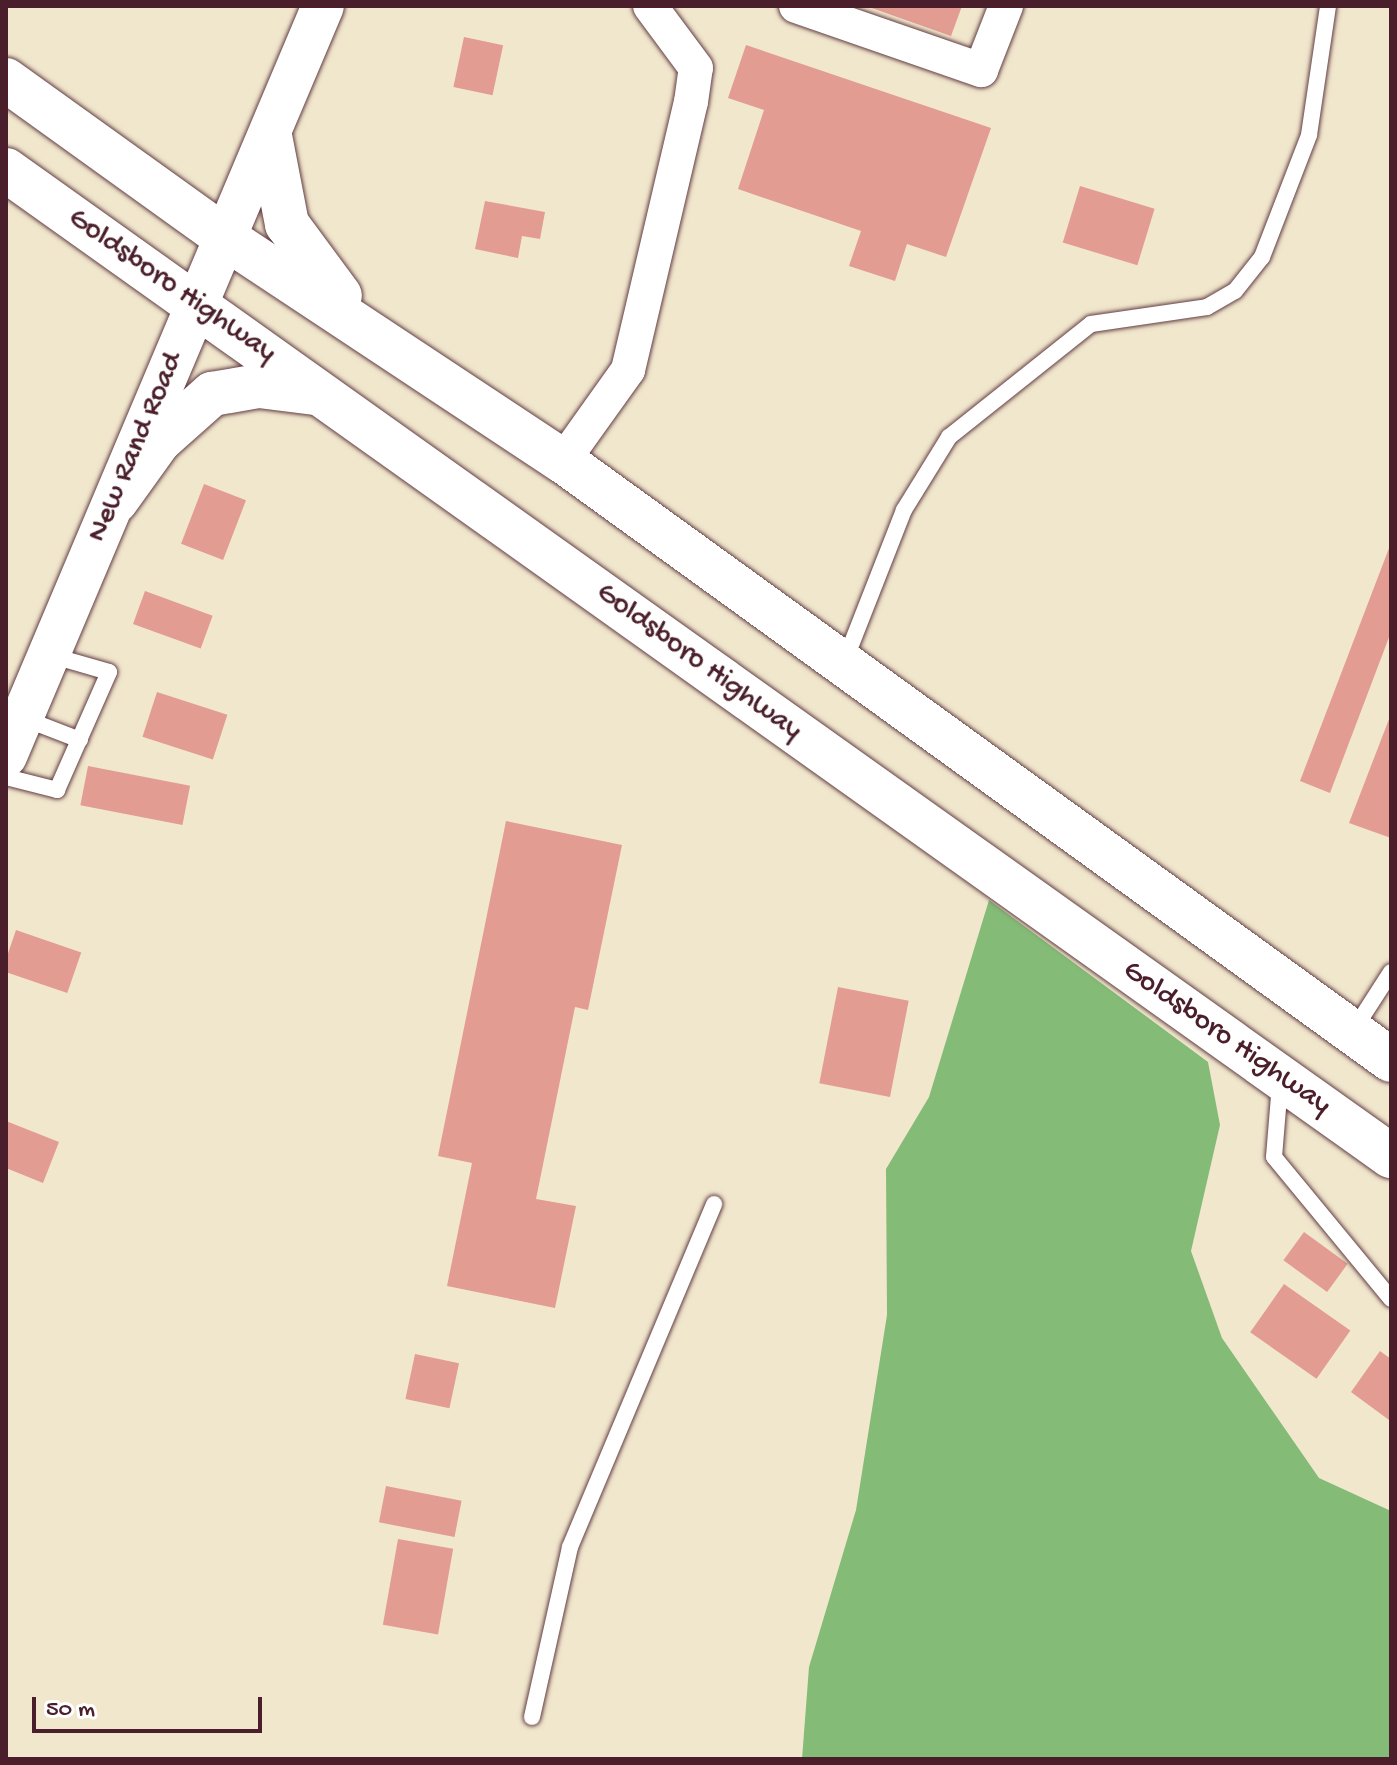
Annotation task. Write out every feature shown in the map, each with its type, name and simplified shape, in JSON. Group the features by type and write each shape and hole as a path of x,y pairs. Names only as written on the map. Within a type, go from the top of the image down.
{"main road":[{"path":"6,80 227,239 563,461 1391,1060"},
{"path":"270,136 281,206 301,252 386,345"},
{"name":"Goldsboro Highway","path":"6,170 1391,1156"},
{"path":"116,501 159,441 212,394 259,386 321,394"}],"street":[{"name":"New Rand Road","path":"6,756 323,6"},
{"path":"563,461 628,370 691,102 696,68 650,6"},
{"path":"796,6 981,70 1006,6"}],"lane":[{"path":"843,664 904,510 949,437 1091,324 1207,307 1235,291 1262,257 1309,135 1328,6"},
{"path":"6,777 57,790 109,672 48,655"},
{"path":"22,717 80,740"},
{"path":"1352,1032 1391,972"},
{"path":"1281,1078 1274,1157 1391,1299"},
{"path":"532,1717 570,1547 714,1204"}],"green space":[{"path":"989,900 1208,1062 1220,1125 1191,1251 1222,1338 1319,1478 1391,1511 1391,1759 802,1759 809,1667 856,1510 887,1315 886,1169 929,1097"}],"building":[{"path":"866,6 962,6 951,36"},
{"path":"464,37 503,45 493,95 453,87"},
{"path":"746,45 991,128 946,257 907,244 895,281 849,266 861,231 738,189 764,110 728,98"},
{"path":"1080,186 1155,209 1137,265 1063,242"},
{"path":"485,201 545,212 540,239 522,236 518,258 475,249"},
{"path":"204,484 246,500 223,560 181,544"},
{"path":"1391,543 1391,632 1330,793 1300,781"},
{"path":"145,591 213,616 201,649 133,624"},
{"path":"157,692 227,715 213,760 142,737"},
{"path":"1391,714 1391,838 1349,823"},
{"path":"88,766 190,786 182,825 80,805"},
{"path":"506,821 622,845 588,1010 575,1007 536,1199 576,1206 555,1308 447,1286 472,1163 438,1156"},
{"path":"16,930 81,952 67,993 6,972 6,959"},
{"path":"838,987 909,1001 890,1097 819,1083"},
{"path":"6,1121 59,1142 43,1183 6,1168"},
{"path":"1304,1232 1348,1264 1327,1292 1283,1260"},
{"path":"1284,1284 1350,1330 1317,1379 1250,1332"},
{"path":"1380,1351 1391,1359 1389,1420 1351,1392"},
{"path":"415,1354 459,1363 449,1408 405,1399"},
{"path":"386,1486 462,1501 455,1537 379,1522"},
{"path":"398,1539 453,1549 438,1634 383,1625"}]}
